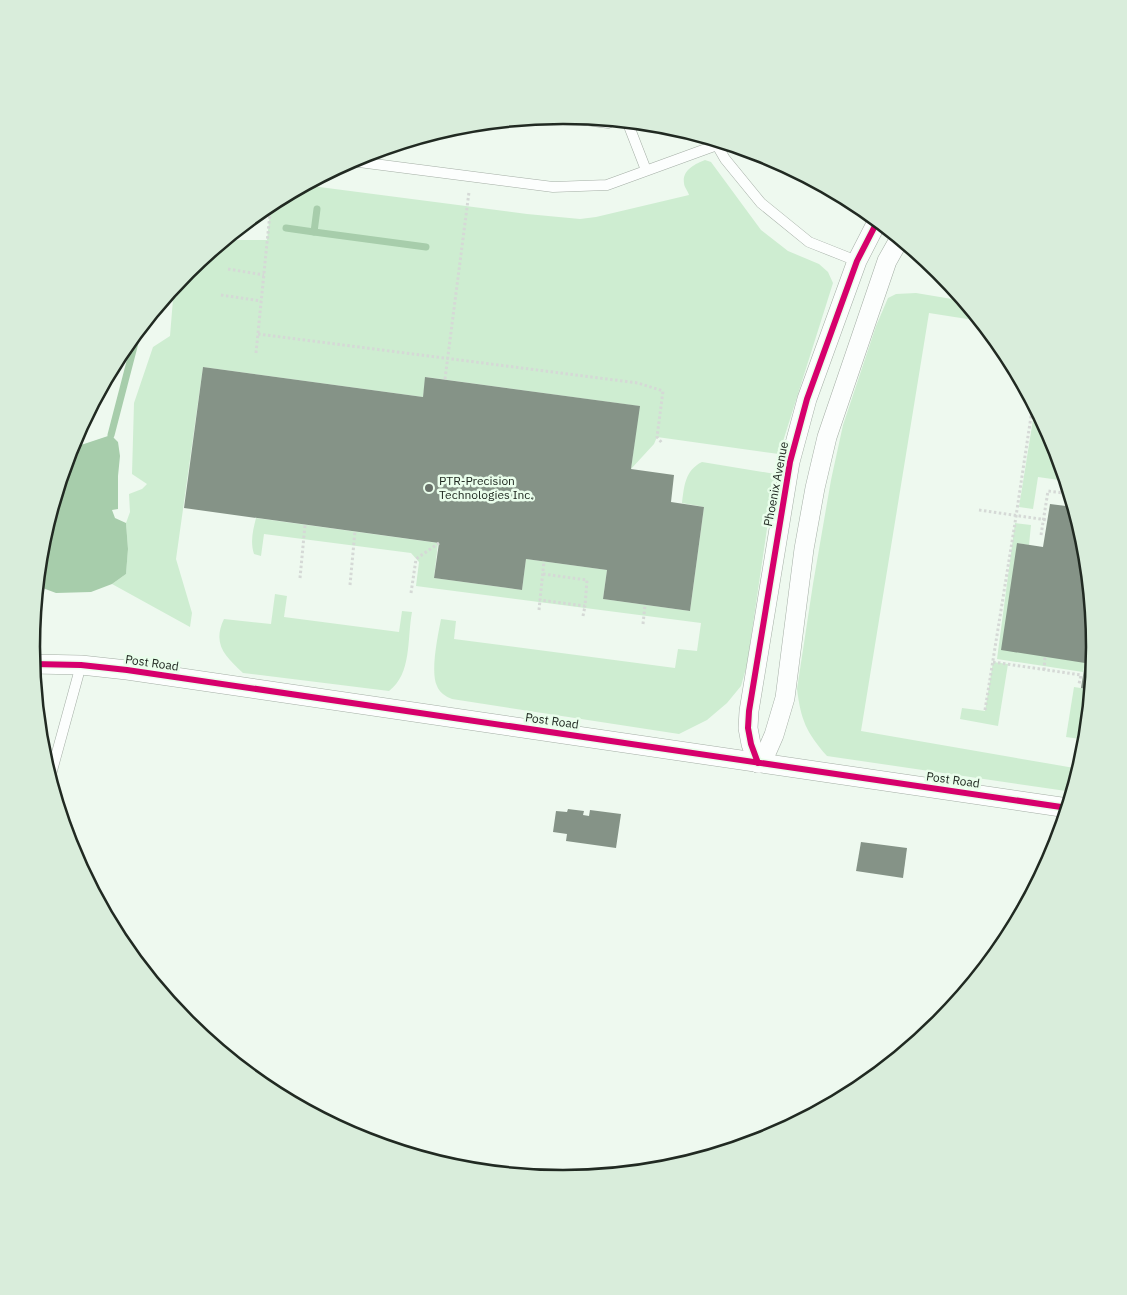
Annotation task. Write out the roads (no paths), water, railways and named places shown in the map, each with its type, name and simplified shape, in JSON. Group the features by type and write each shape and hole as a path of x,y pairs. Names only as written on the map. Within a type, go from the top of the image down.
{"street":[{"name":"Phoenix Avenue","path":"758,763 751,744 748,728 749,711 790,462 807,399 857,261 875,227"},
{"path":"758,763 767,751 774,735 785,698 804,549 827,437 887,261 897,244"},
{"path":"857,261 885,268"},
{"name":"Post Road","path":"40,664 81,665 127,670 1062,807"}],"lane":[{"path":"629,128 646,170"},
{"path":"367,162 553,188 608,185 709,145"},
{"path":"719,148 724,159 760,203 809,242 857,261"},
{"path":"54,765 81,665"}],"waterway":[{"path":"286,228 314,232 317,209"},
{"path":"314,232 426,247"},
{"path":"111,435 133,350"}],"place":[{"name":"PTR-Precision Technologies Inc.","path":"429,488"}]}
